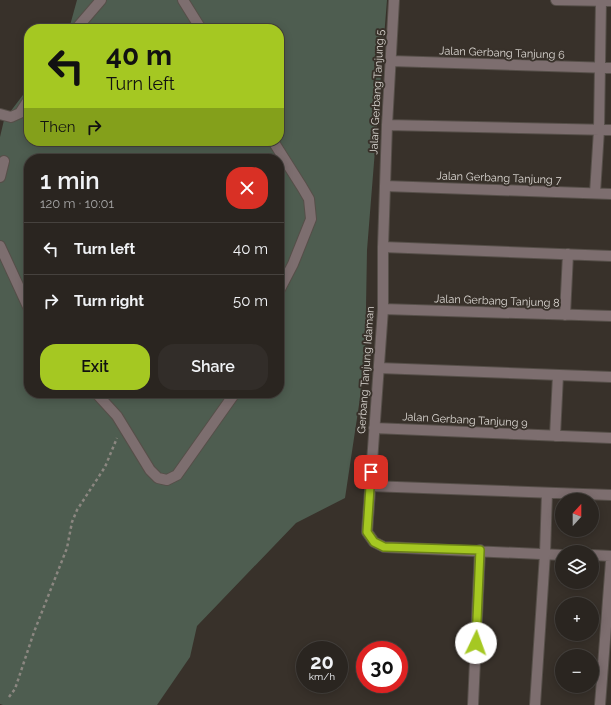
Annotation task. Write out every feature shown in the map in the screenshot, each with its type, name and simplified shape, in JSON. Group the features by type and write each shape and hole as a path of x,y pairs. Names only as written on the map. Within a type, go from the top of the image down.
{"street":[{"path":"80,24 101,0"},
{"path":"183,0 198,24"},
{"name":"Jalan Gerbang Tanjung 5","path":"385,186 394,0"},
{"path":"556,0 604,1 595,193"},
{"name":"Jalan Gerbang Tanjung 6","path":"391,61 611,68"},
{"path":"0,114 11,117 20,113 24,107"},
{"path":"387,125 611,130"},
{"path":"284,159 309,199 310,218 293,264 284,281"},
{"path":"0,177 4,161"},
{"name":"Jalan Gerbang Tanjung 7","path":"385,186 611,194"},
{"name":"Gerbang Tanjung Idaman","path":"385,186 383,309 367,532 374,542 384,547 480,550"},
{"path":"0,246 24,298"},
{"path":"383,247 611,256"},
{"path":"565,315 568,254"},
{"name":"Jalan Gerbang Tanjung 8","path":"383,309 611,316"},
{"path":"379,368 611,377"},
{"path":"555,436 558,375"},
{"path":"101,398 117,416 150,470 158,478 167,480 177,475 231,398"},
{"name":"Jalan Gerbang Tanjung 9","path":"374,428 611,438"},
{"path":"370,486 611,495"},
{"path":"535,705 545,554 547,493"},
{"path":"473,705 480,550 555,554"},
{"path":"599,555 611,556"},
{"path":"600,705 611,561"}],"path":[{"path":"9,697 15,689 34,632 67,548 72,522 77,510 114,448 119,434 117,416"}],"green space":[{"path":"77,0 387,0 367,250 365,365 345,498 296,523 197,626 190,657 157,705 0,704 0,137 4,120 24,94 24,146 284,146 284,24 70,24"}],"route":[{"path":"371,472 367,532 374,542 384,547 480,550 476,643"}]}
